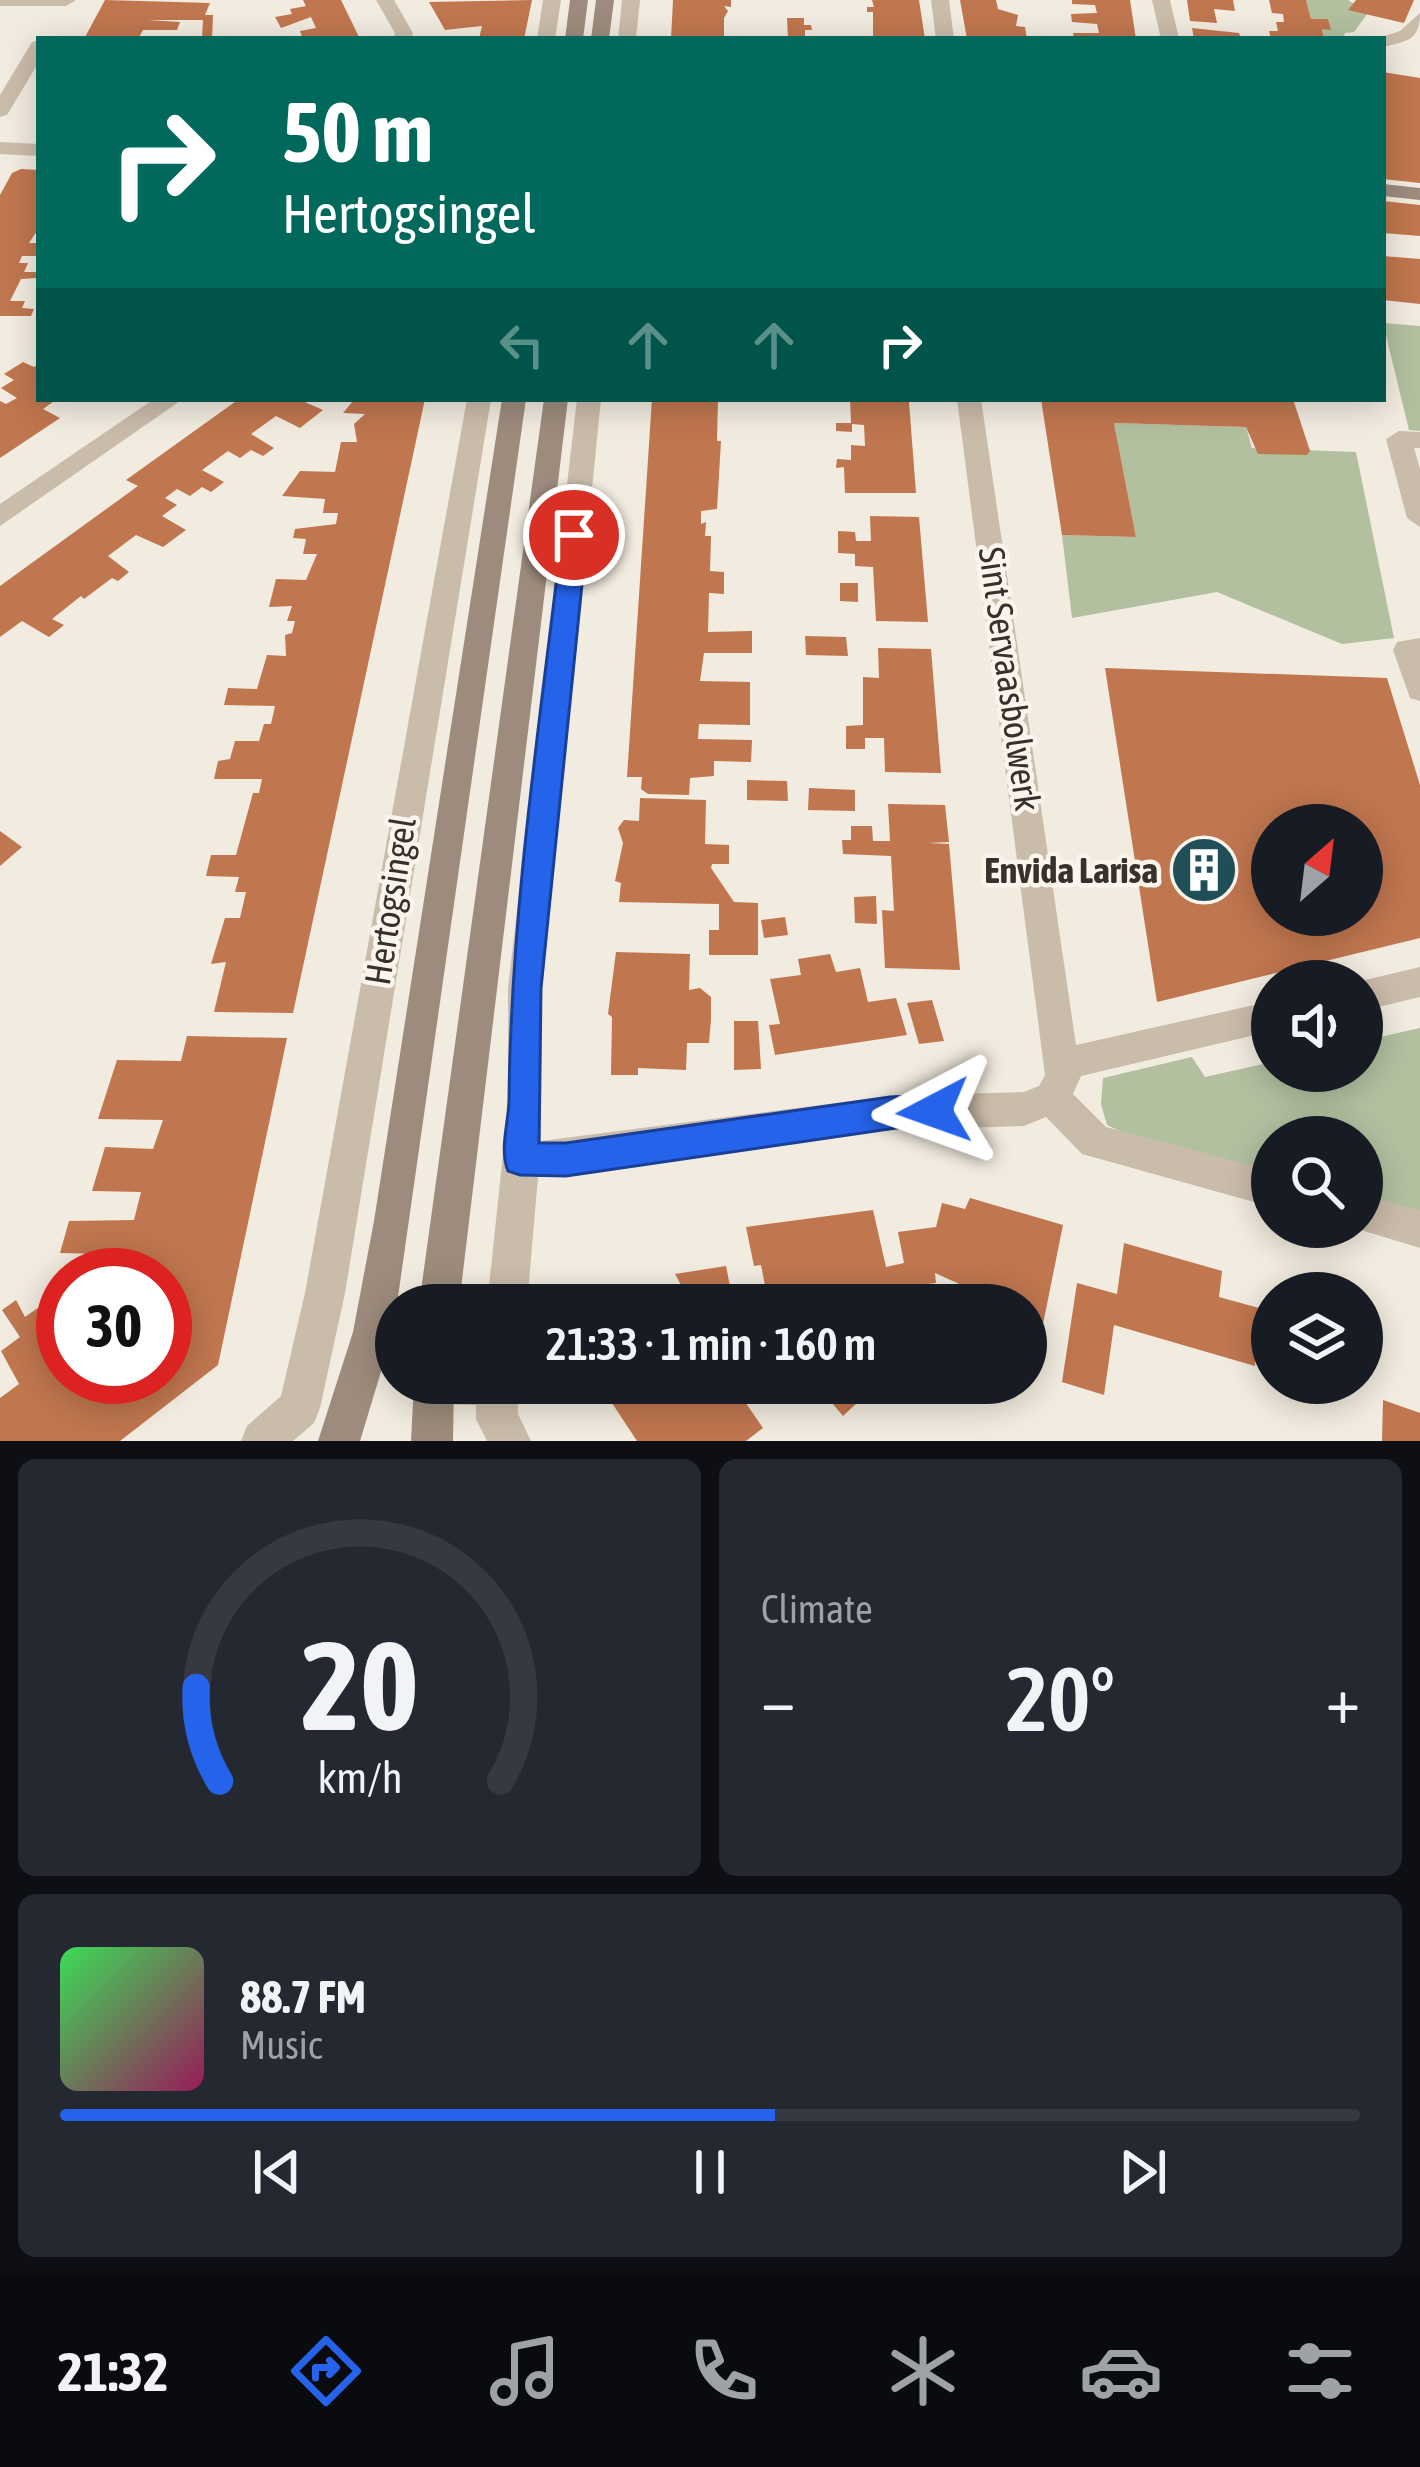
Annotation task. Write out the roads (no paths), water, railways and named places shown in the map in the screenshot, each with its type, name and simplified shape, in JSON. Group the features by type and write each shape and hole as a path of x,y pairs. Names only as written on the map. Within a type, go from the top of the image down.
{"main road":[{"path":"574,36 579,0"},
{"path":"600,36 605,0"},
{"path":"1386,190 1420,194"},
{"name":"Hertogsingel","path":"339,1441 364,1360 393,1221 514,402"},
{"path":"442,1284 556,402"},
{"path":"432,1441 433,1404"}],"street":[{"path":"0,1 66,0"},
{"path":"45,36 66,0"},
{"path":"385,0 403,36"},
{"path":"546,36 552,0"},
{"path":"627,36 632,0"},
{"path":"940,0 945,36"},
{"path":"1161,0 1169,36"},
{"path":"1386,40 1407,34 1420,19"},
{"path":"0,112 36,51"},
{"path":"0,148 36,150"},
{"path":"0,517 166,402"},
{"name":"Hertogsingel","path":"262,1441 299,1408 312,1351 477,402"},
{"path":"509,1284 526,1107 525,988 589,402"},
{"name":"Sint Servaasbolwerk","path":"968,402 1057,1081"},
{"path":"1420,440 1399,439 1420,518"},
{"path":"1420,649 1407,650 1420,690"},
{"path":"1383,991 1420,982"},
{"path":"520,1159 566,1160 890,1113 1024,1109 1057,1081 1251,1022"},
{"path":"1057,1081 1095,1142 1251,1183"},
{"path":"1383,1219 1420,1229"},
{"path":"312,1351 364,1360"},
{"path":"497,1404 497,1419 510,1441"}],"place":[{"name":"Envida Larisa","path":"1204,870"}]}
